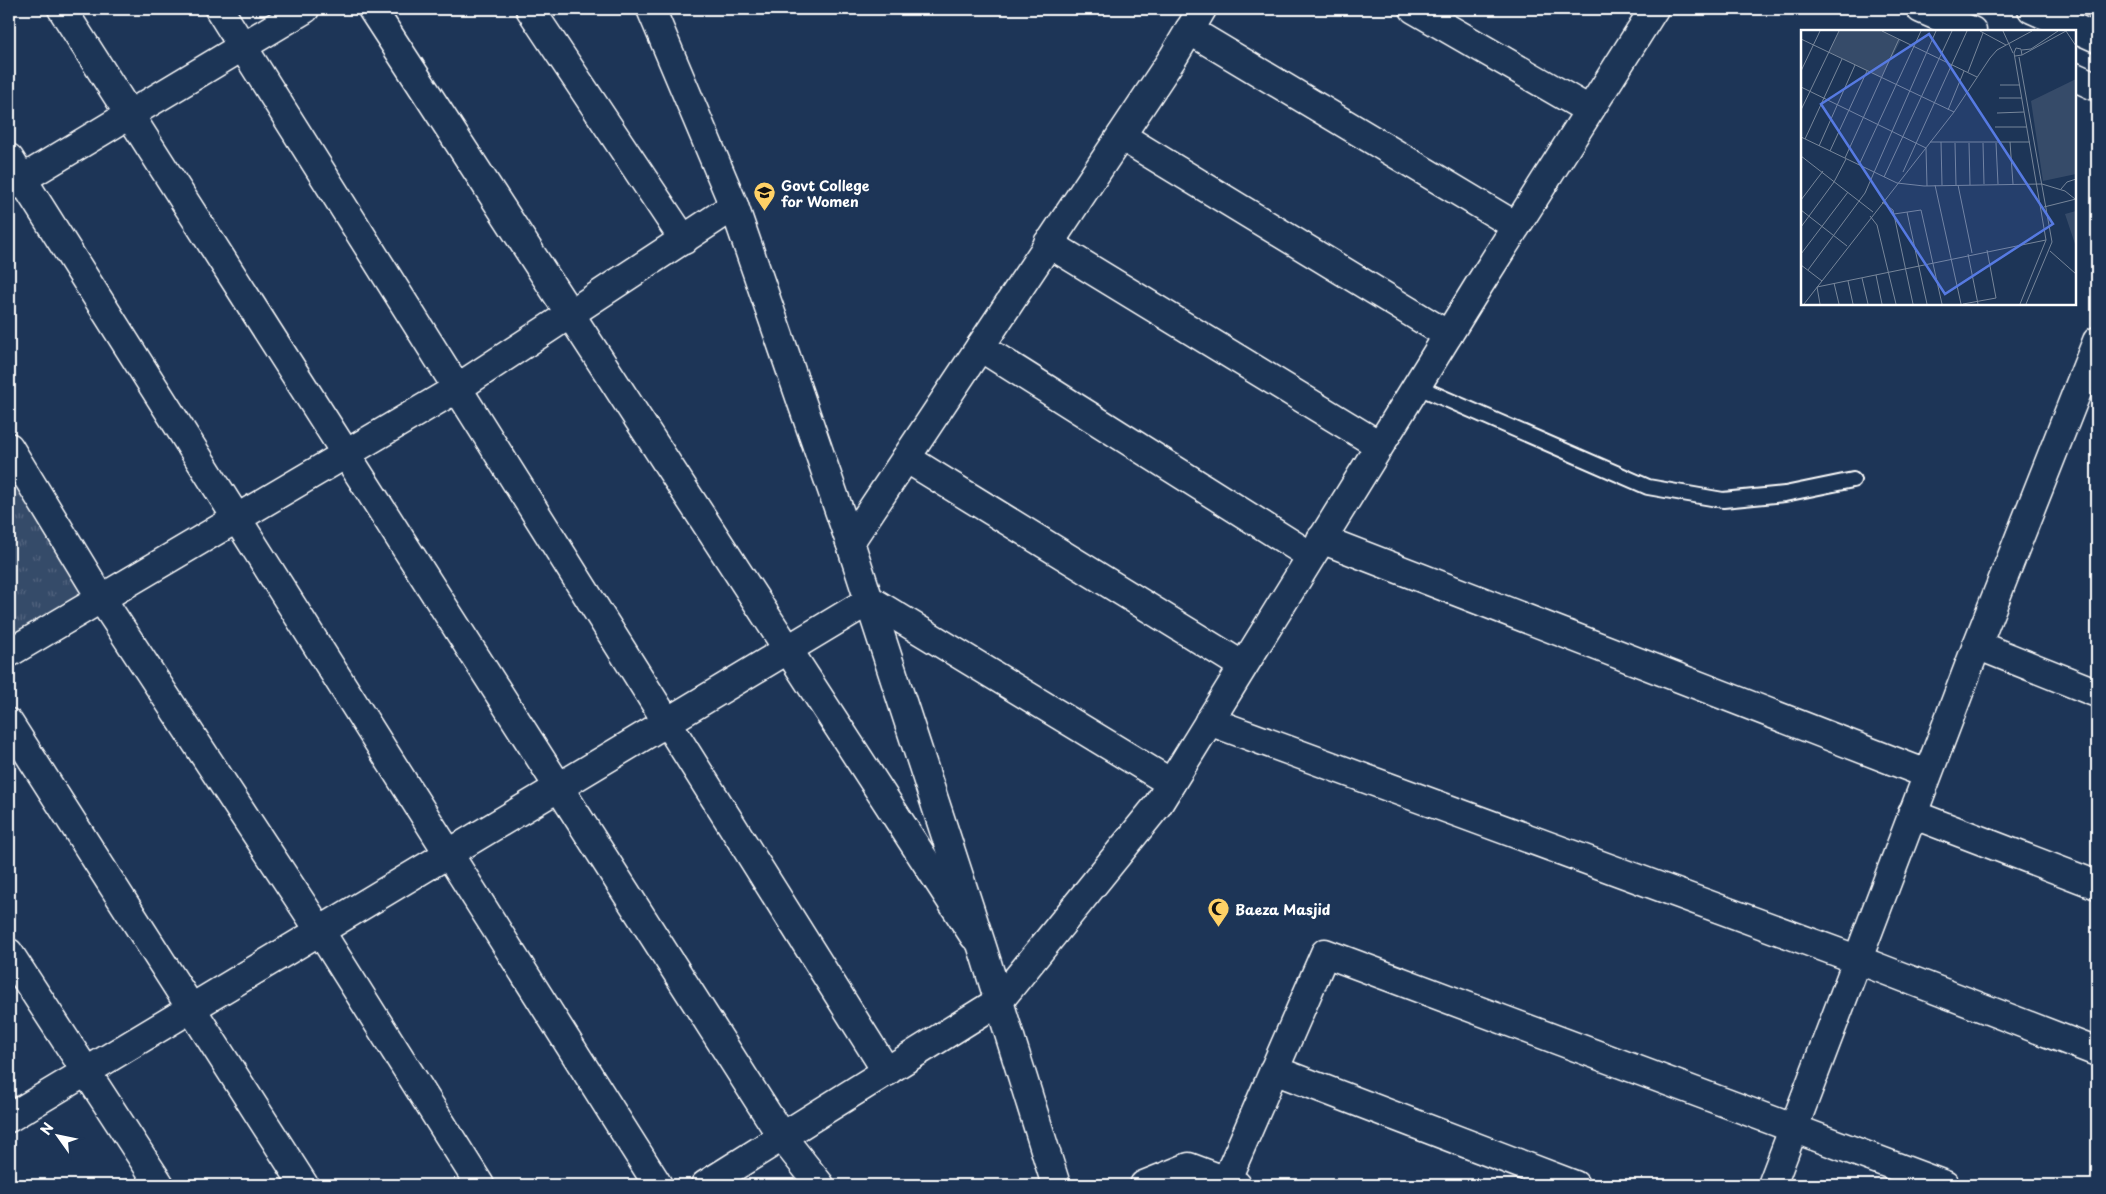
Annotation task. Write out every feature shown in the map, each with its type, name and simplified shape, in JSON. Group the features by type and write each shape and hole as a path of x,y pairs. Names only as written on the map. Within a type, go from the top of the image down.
{"street":[{"path":"62,9 782,1137 820,1185"},
{"path":"219,9 456,389 887,1072"},
{"path":"305,9 130,114 13,175 236,518 658,1185"},
{"path":"372,9 983,950"},
{"path":"530,9 684,240"},
{"path":"651,9 734,206 870,600 983,950 1056,1185"},
{"path":"1414,9 1589,110"},
{"path":"705,1185 999,1001 1157,806 1448,334 1654,9"},
{"path":"1921,9 1970,30"},
{"path":"2032,9 2097,38"},
{"path":"850,542 1121,136 1196,19 1516,226"},
{"path":"2076,77 2097,86"},
{"path":"1121,136 1448,334"},
{"path":"9,653 456,389 734,206"},
{"path":"1048,244 1380,445"},
{"path":"1772,1185 1856,958 2097,341"},
{"path":"980,347 1316,547 1927,774"},
{"path":"9,447 101,598 320,931 480,1185"},
{"path":"906,458 1243,666"},
{"path":"9,1118 870,600"},
{"path":"870,600 1170,783"},
{"path":"1977,645 2097,693"},
{"path":"1209,721 1856,958 2097,1052"},
{"path":"9,723 304,1185"},
{"path":"1912,814 2097,885"},
{"path":"1144,1185 1189,1167 1232,1183 1274,1070 1325,953 1944,1185"},
{"path":"9,954 160,1185"},
{"path":"1274,1070 1575,1185"}],"lane":[{"path":"1416,386 1648,487 1723,500 1785,494 1853,480"}],"green space":[{"path":"9,434 101,598 9,653"}],"place":[{"name":"Govt College for Women","path":"765,212"},
{"name":"Baeza Masjid","path":"1219,928"}]}
